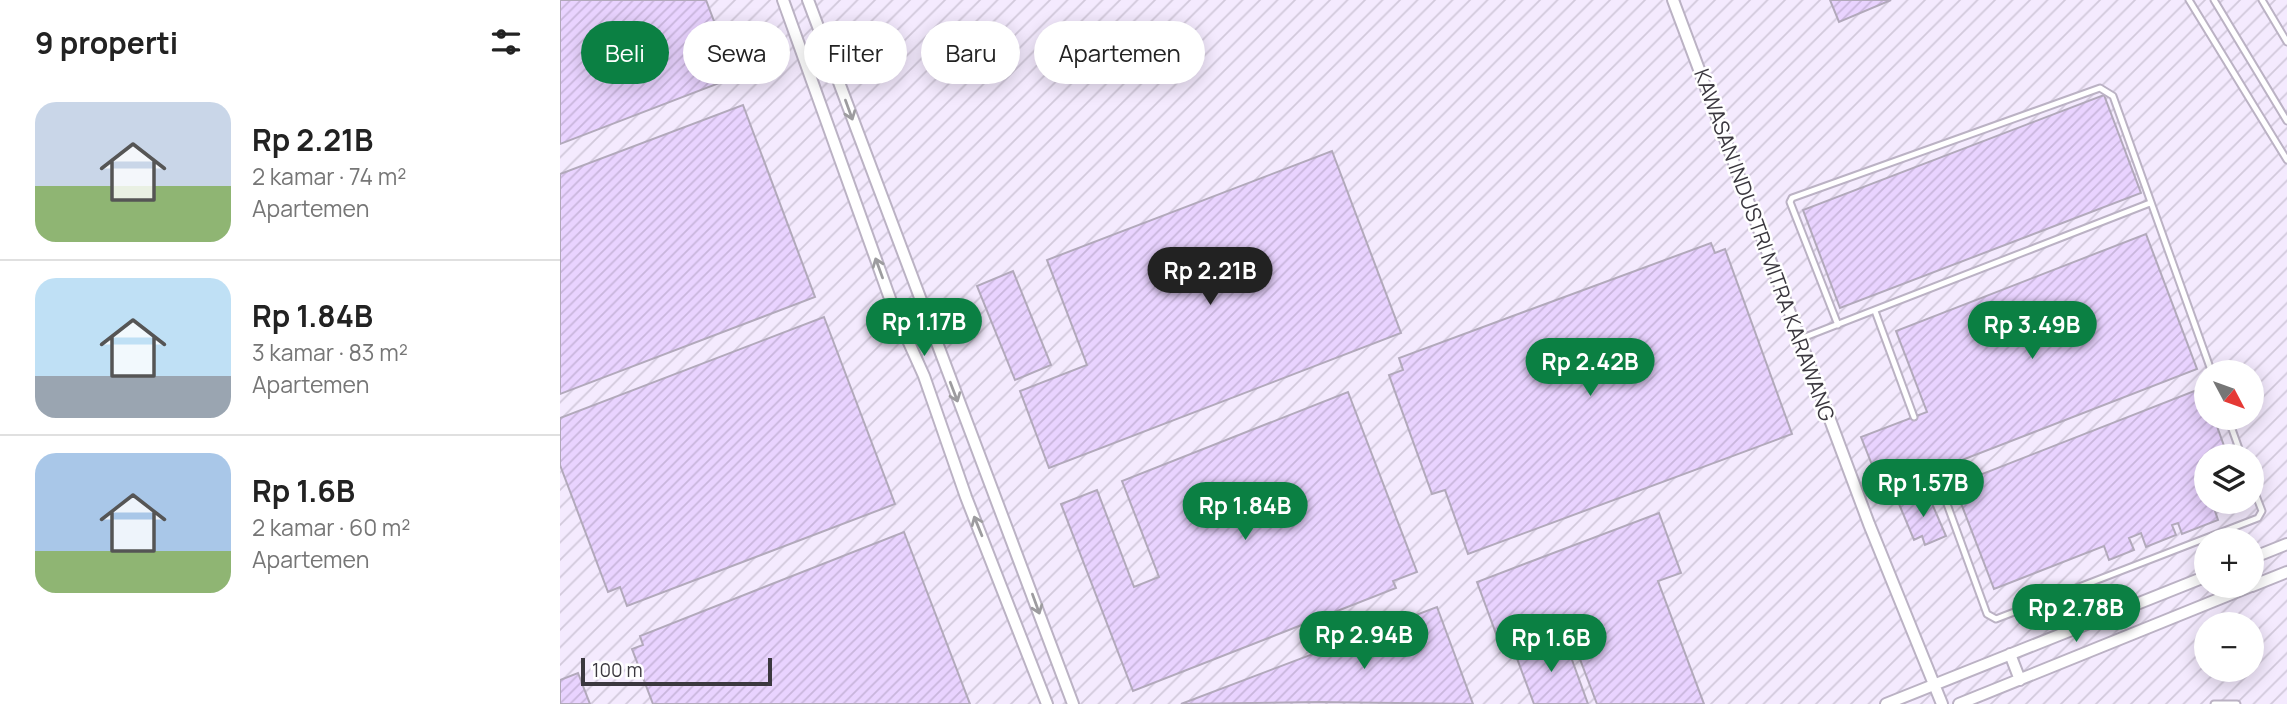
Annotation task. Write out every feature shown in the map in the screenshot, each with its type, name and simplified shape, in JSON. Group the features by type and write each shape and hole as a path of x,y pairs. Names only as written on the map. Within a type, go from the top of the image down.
{"street":[{"path":"782,0 893,307 923,376 966,497 1046,704"},
{"path":"808,0 1073,704"},
{"name":"KAWASAN INDUSTRI MITRA KARAWANG","path":"1673,0 1799,339 1942,704"},
{"path":"2264,553 2287,544"},
{"path":"2264,581 2287,572"},
{"path":"1886,704 2194,581"},
{"path":"1959,704 2222,598"},
{"path":"2010,654 2020,680"}],"lane":[{"path":"2189,0 2287,160"},
{"path":"2214,0 2287,121"},
{"path":"2262,0 2287,42"},
{"path":"1838,325 1790,202 1792,198 2100,88 2113,96 2207,360"},
{"path":"1799,339 2150,203"},
{"path":"1875,311 1914,417"},
{"path":"1939,482 1987,614 1996,619 2258,519 2260,514"},
{"path":"2214,704 2237,704"}],"shaded area":[{"path":"560,0 2287,0 2287,704 560,704"}],"building":[{"path":"560,0 706,0 714,21 683,21 683,84 717,84 560,144"},
{"path":"1830,0 1891,0 1839,22"},
{"path":"2104,95 2141,193 1840,308 1803,210"},
{"path":"743,105 815,297 560,394 560,174"},
{"path":"1332,151 1401,333 1049,468 1020,391 1087,365 1047,260"},
{"path":"2146,234 2194,361 2194,370 1949,465 1954,477 1914,492 1909,479 1882,490 1861,437 1927,412 1896,331"},
{"path":"1711,243 1715,253 1725,249 1792,434 1468,554 1445,490 1432,494 1389,375 1403,370 1399,358"},
{"path":"1013,271 1051,365 1015,380 977,286"},
{"path":"824,317 895,504 627,606 620,587 608,592 560,465 560,418"},
{"path":"2194,391 2194,430 2218,430 2223,444 2194,444 2194,514 2216,514 2218,520 2182,534 2178,523 2172,525 2176,535 2146,547 2141,533 2129,538 2134,550 2109,560 2104,546 1994,589 1954,485"},
{"path":"1348,392 1417,572 1393,581 1396,588 1133,691 1061,504 1097,490 1134,587 1159,577 1122,481"},
{"path":"1927,492 1946,536 1925,545 1922,536 1914,540 1899,504"},
{"path":"1659,513 1681,573 1658,581 1704,704 1597,704 1567,625 1502,650 1477,582"},
{"path":"904,532 970,704 653,704 632,649 643,645 640,636"},
{"path":"1437,607 1473,704 1181,704"},
{"path":"1563,635 1588,704 1534,704 1515,653"},
{"path":"578,673 590,704 560,704 560,680"}]}
